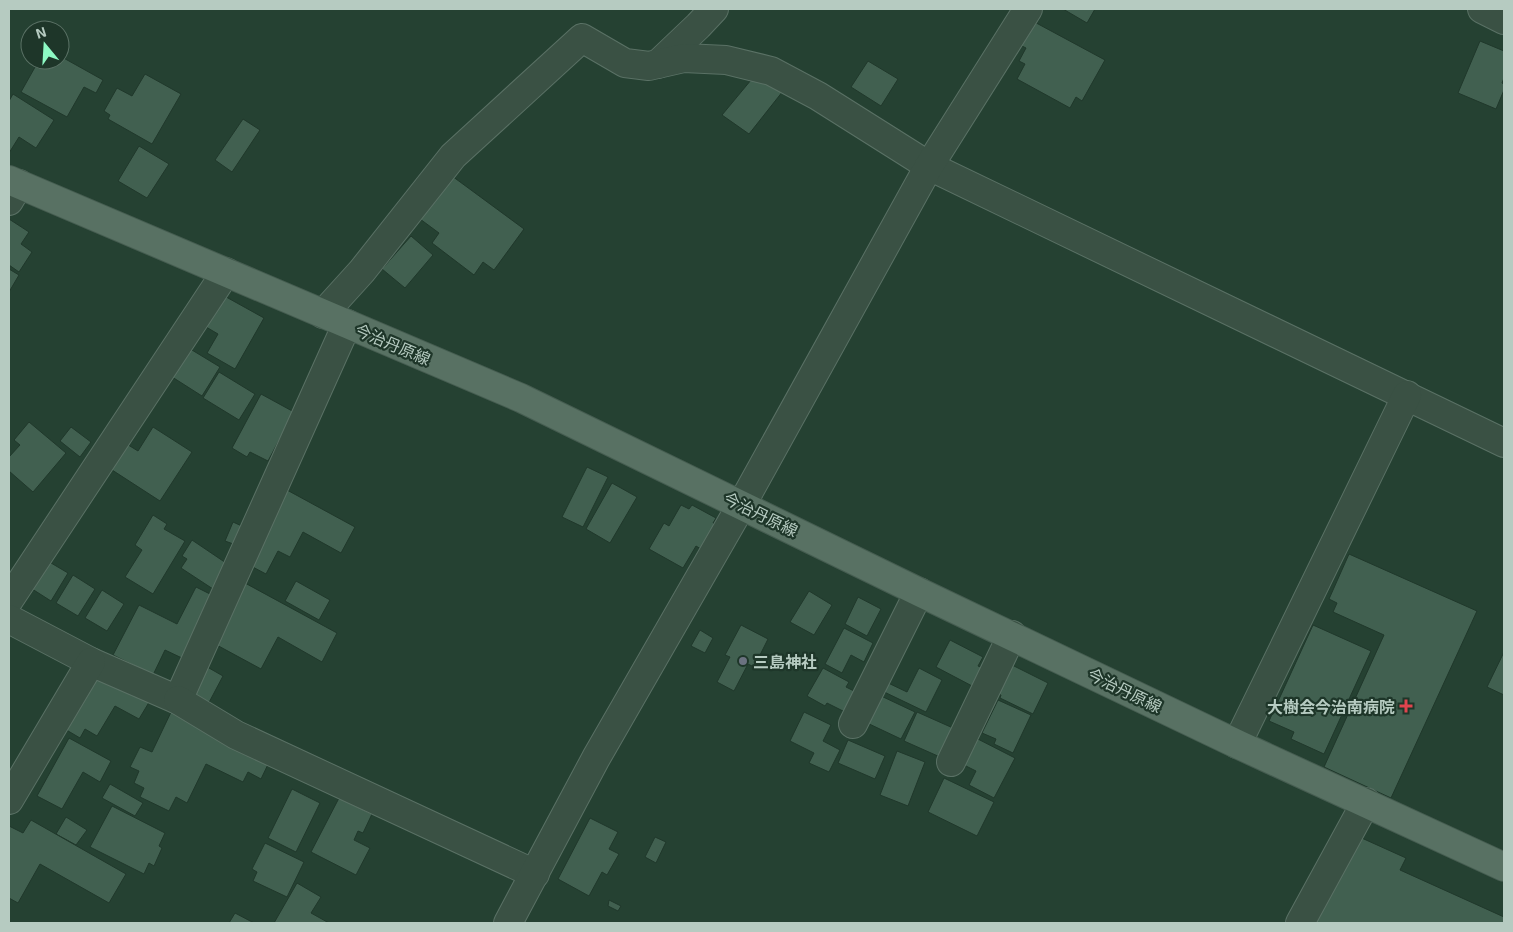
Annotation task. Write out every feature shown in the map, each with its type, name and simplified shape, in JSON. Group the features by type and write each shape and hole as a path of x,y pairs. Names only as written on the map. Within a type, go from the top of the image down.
{"main road":[{"name":"今治丹原線","path":"12,188 226,272 521,398 742,504 919,592 1237,744 1504,867"}],"street":[{"path":"657,65 714,9"},
{"path":"508,923 596,758 742,504 929,166 1028,9"},
{"path":"1482,9 1504,20"},
{"path":"178,700 335,319 362,272 453,156 582,38 625,63 649,66 684,58 726,60 771,71 818,96 929,166 1504,443"},
{"path":"9,600 226,272"},
{"path":"1237,744 1406,396"},
{"path":"853,724 919,592"},
{"path":"9,619 91,662 178,700 236,735 535,874"},
{"path":"951,762 1012,635"},
{"path":"9,800 91,662"},
{"path":"1300,923 1366,802"}],"building":[{"path":"1063,9 1095,9 1087,23"},
{"path":"1027,18 1105,60 1082,101 1076,97 1070,108 1017,79 1025,64 1019,61 1026,48 1014,42"},
{"path":"1480,41 1504,51 1504,78 1502,83 1504,84 1504,90 1496,109 1458,93"},
{"path":"868,61 898,79 881,106 851,87"},
{"path":"70,62 103,80 96,93 84,87 67,117 21,92 33,70 70,70"},
{"path":"145,74 181,94 152,144 108,119 110,115 104,111 117,88 132,96"},
{"path":"756,74 787,86 749,134 722,115"},
{"path":"13,94 54,120 36,148 19,137 9,153 9,101"},
{"path":"243,119 260,130 232,172 215,160"},
{"path":"139,146 169,164 147,198 118,181"},
{"path":"452,176 524,229 494,270 483,262 474,275 432,243 439,233 420,219"},
{"path":"9,219 29,232 21,244 32,252 19,272 9,265"},
{"path":"411,236 433,255 405,288 382,269"},
{"path":"9,269 19,275 9,292"},
{"path":"219,293 264,318 235,369 207,353 218,334 201,324"},
{"path":"187,347 220,367 202,396 169,375"},
{"path":"219,372 255,394 239,420 203,398"},
{"path":"261,394 294,412 268,461 250,452 247,457 232,448"},
{"path":"29,422 66,453 33,492 9,471 9,457 20,445 14,440"},
{"path":"71,427 91,442 80,457 60,441"},
{"path":"153,427 192,452 160,501 109,468 125,443 138,451"},
{"path":"587,467 608,477 583,527 562,517"},
{"path":"612,483 637,497 610,543 586,529"},
{"path":"287,490 355,527 341,553 303,532 290,557 278,551 266,574 247,564"},
{"path":"681,505 689,509 692,505 716,518 713,523 720,527 706,552 696,546 683,568 649,549 664,523 669,526"},
{"path":"153,515 167,524 164,529 185,541 153,594 125,577 142,550 135,545"},
{"path":"233,522 244,527 236,545 225,541"},
{"path":"192,540 229,565 213,589 181,568 187,559 182,556"},
{"path":"1349,554 1477,611 1391,798 1324,767 1384,635 1333,612 1337,603 1329,599"},
{"path":"46,560 68,573 51,601 29,587"},
{"path":"73,575 95,589 78,616 56,603"},
{"path":"296,581 330,600 319,620 285,601"},
{"path":"245,583 337,633 322,662 278,637 261,669 213,643"},
{"path":"196,587 216,597 184,659 165,650 153,675 113,655 139,605 177,624"},
{"path":"102,590 124,604 107,631 85,618"},
{"path":"809,591 832,605 814,635 790,622"},
{"path":"858,597 881,609 867,636 845,624"},
{"name":"三島神社","path":"741,625 768,639 754,667 748,664 734,691 717,682 730,657 725,655"},
{"path":"1313,625 1371,651 1324,754 1291,739 1294,732 1269,721"},
{"path":"844,628 873,643 864,662 851,655 842,673 825,664"},
{"path":"700,630 713,638 705,653 691,646"},
{"path":"950,640 983,657 978,666 983,668 974,687 936,667"},
{"path":"1504,652 1504,695 1487,687"},
{"path":"202,664 223,676 205,710 183,699"},
{"path":"1012,665 1048,683 1033,714 1000,698 1001,695 998,694"},
{"path":"93,666 151,699 139,719 115,706 97,736 85,729 80,738 58,725"},
{"path":"823,668 849,682 846,687 858,693 847,713 827,703 825,706 807,696"},
{"path":"919,668 942,680 926,712 880,690 884,681 907,692"},
{"path":"879,695 915,712 901,739 865,722"},
{"path":"998,700 1031,715 1013,753 994,744 996,739 982,733"},
{"path":"173,708 272,756 261,779 248,772 243,782 206,764 187,803 176,797 169,811 140,797 144,788 134,783 139,771 130,767 140,747 152,752"},
{"path":"804,712 831,725 823,741 840,750 829,772 809,763 814,753 790,741"},
{"path":"917,712 953,728 940,757 904,741"},
{"path":"972,736 1015,758 994,798 969,785 976,771 958,762"},
{"path":"69,738 111,761 100,782 83,772 62,809 37,796"},
{"path":"848,740 885,756 875,779 838,763"},
{"path":"897,751 925,762 908,806 880,795"},
{"path":"944,778 994,802 977,836 928,812"},
{"path":"110,784 143,803 135,816 102,798"},
{"path":"292,789 320,803 296,852 268,838"},
{"path":"339,798 372,814 363,833 358,831 354,840 370,848 356,875 311,852"},
{"path":"112,806 165,833 159,846 162,848 154,866 149,863 144,874 90,847"},
{"path":"66,817 87,830 76,845 56,834"},
{"path":"590,818 618,832 609,849 619,854 607,875 602,872 589,896 558,879"},
{"path":"31,820 126,874 109,903 40,864 18,903 9,898 9,826 23,833"},
{"path":"1355,835 1406,858 1400,870 1504,917 1504,923 1315,923"},
{"path":"655,837 666,842 656,863 645,857"},
{"path":"265,843 304,862 287,897 253,881 257,872 252,869"},
{"path":"297,883 321,897 311,913 329,923 274,923"},
{"path":"609,900 621,906 618,911 608,906"},
{"path":"235,913 254,923 229,923"}],"place":[{"name":"三島神社","path":"743,661"},
{"name":"大樹会今治南病院","path":"1406,706"}]}
